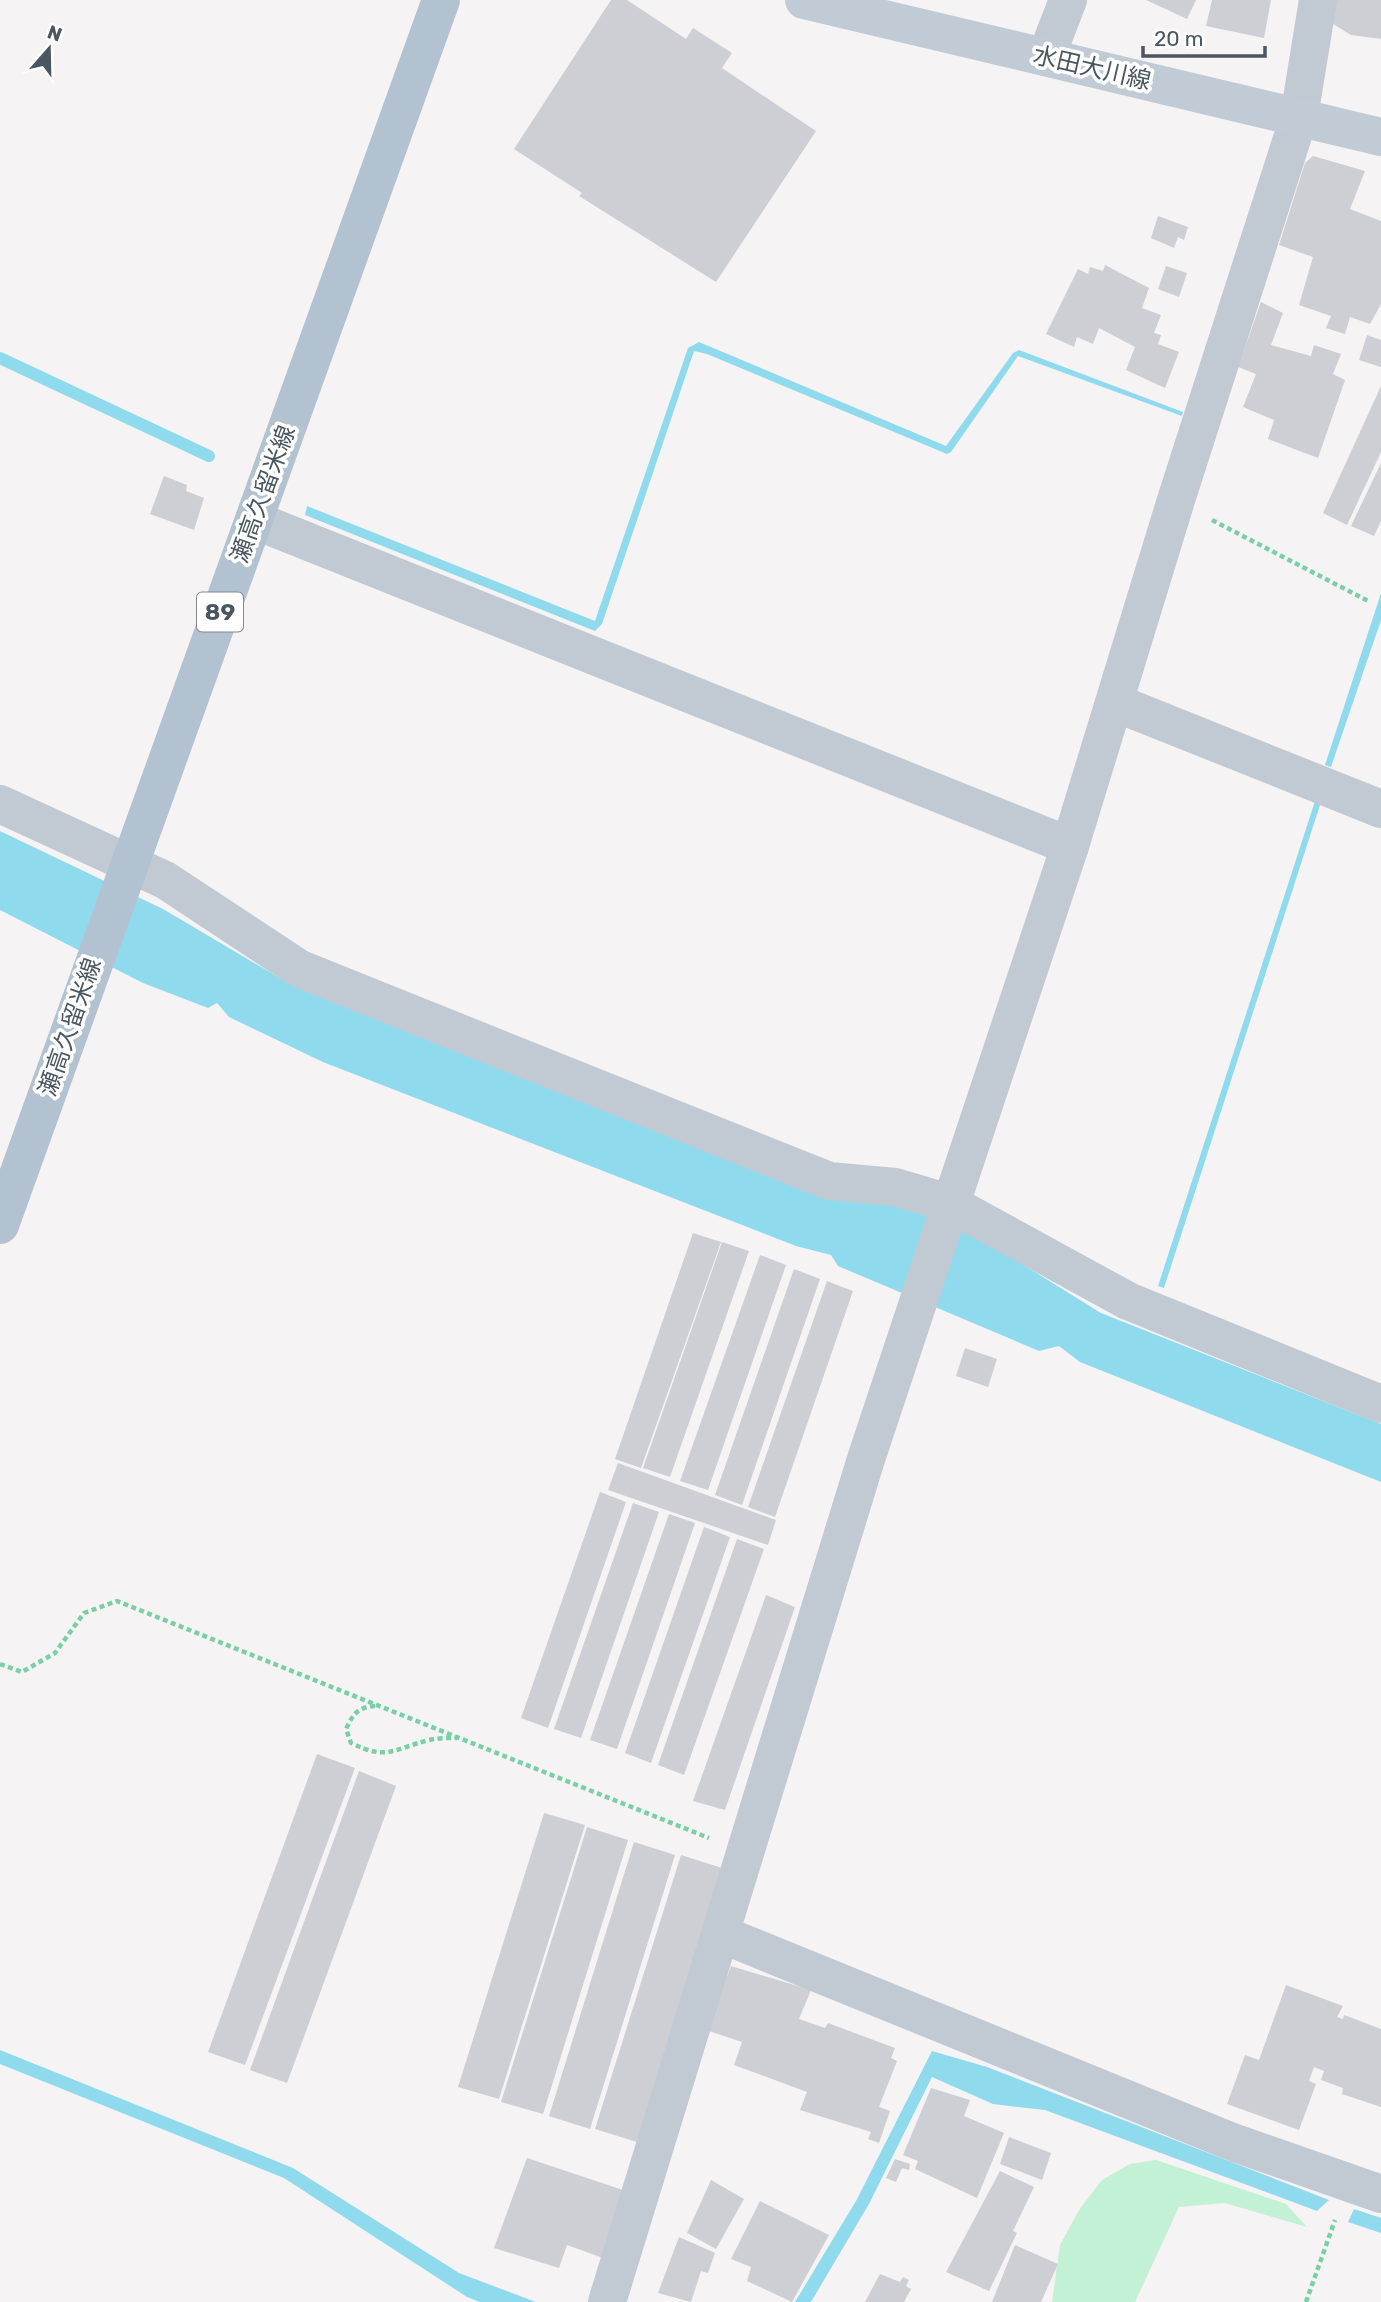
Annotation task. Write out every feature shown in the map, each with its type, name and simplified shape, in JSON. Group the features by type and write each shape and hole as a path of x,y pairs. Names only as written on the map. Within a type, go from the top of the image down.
{"main road":[{"name":"瀬高久留米線","path":"0,1225 441,0"},
{"name":"水田大川線","path":"804,0 1381,137"}],"street":[{"path":"1046,57 1068,0"},
{"path":"609,2301 915,1308 1070,846 1176,500 1299,117 1318,0"},
{"path":"254,520 1070,846"},
{"path":"1115,703 1381,809"},
{"path":"0,804 165,880 300,969 829,1181 895,1187 947,1210 1128,1301 1381,1404"},
{"path":"721,1934 1235,2143 1364,2188"}],"path":[{"path":"1176,500 1370,602"},
{"path":"0,1664 22,1672 55,1653 84,1614 117,1601 746,1853"},
{"path":"380,1706 364,1706 353,1715 346,1729 351,1743 373,1754 396,1753 430,1740 461,1738"},
{"path":"1306,2302 1364,2188"}],"green space":[{"path":"1156,2160 1286,2204 1307,2227 1225,2203 1179,2207 1135,2302 1052,2302 1060,2245 1079,2210 1102,2180 1130,2164"}],"water":[{"path":"699,342 946,446 1013,353 1019,350 1183,412 1182,416 1018,356 947,454 707,354 694,351 602,624 595,631 305,515 307,506 595,621 688,348"},
{"path":"1381,593 1381,620 1331,767 1325,765"},
{"path":"1315,801 1320,805 1164,1288 1158,1286"},
{"path":"0,831 163,909 285,981 964,1228 1101,1313 1381,1424 1381,1482 1080,1362 1059,1346 1039,1351 838,1266 831,1255 796,1246 323,1062 229,1017 217,1003 208,1008 143,983 0,910"},
{"path":"0,2050 293,2168 459,2273 536,2302 480,2302 467,2297 284,2178 0,2064"},
{"path":"932,2051 987,2067 1329,2200 1317,2211 1045,2110 993,2104 932,2077 869,2204 811,2302 795,2302 856,2201"},
{"path":"1354,2209 1381,2218 1381,2233 1348,2222"}],"building":[{"path":"611,0 627,0 686,39 693,28 732,53 722,68 816,131 716,282 579,196 582,193 514,149"},
{"path":"1146,0 1196,0 1187,19"},
{"path":"1212,0 1271,0 1264,38 1206,26"},
{"path":"1333,0 1381,0 1381,39 1351,35 1330,22"},
{"path":"1313,156 1365,171 1350,209 1381,221 1381,304 1370,324 1350,317 1345,334 1326,328 1331,316 1299,305 1313,257 1279,245 1305,163"},
{"path":"1158,216 1188,227 1184,240 1178,237 1174,248 1151,238"},
{"path":"1105,265 1149,288 1142,308 1161,315 1154,333 1161,335 1158,344 1179,352 1165,388 1126,370 1135,347 1099,328 1093,344 1077,337 1074,347 1046,334 1078,269 1088,274 1090,267 1103,271"},
{"path":"1166,266 1187,273 1179,297 1158,289"},
{"path":"1261,302 1283,313 1271,345 1311,356 1314,345 1341,354 1333,374 1345,380 1318,458 1268,439 1274,420 1243,407 1256,374 1238,367"},
{"path":"1367,335 1381,340 1381,367 1359,360"},
{"path":"1381,386 1381,452 1347,525 1323,513"},
{"path":"1381,463 1381,521 1374,536 1351,526"},
{"path":"164,476 187,485 186,491 204,498 194,530 150,514"},
{"path":"693,1233 721,1242 641,1468 615,1459"},
{"path":"722,1242 749,1251 670,1477 643,1468"},
{"path":"760,1255 786,1265 708,1490 680,1481"},
{"path":"794,1269 820,1279 742,1505 715,1495"},
{"path":"827,1281 853,1291 775,1517 748,1507"},
{"path":"965,1348 997,1359 988,1387 956,1376"},
{"path":"618,1463 776,1520 768,1545 608,1490"},
{"path":"600,1492 626,1502 548,1728 521,1718"},
{"path":"633,1503 659,1512 581,1738 554,1729"},
{"path":"669,1514 695,1523 617,1749 590,1740"},
{"path":"704,1527 730,1537 651,1763 625,1753"},
{"path":"737,1539 764,1549 684,1775 658,1765"},
{"path":"766,1595 795,1607 725,1810 693,1801"},
{"path":"317,1754 355,1768 245,2065 208,2052"},
{"path":"359,1771 396,1786 287,2083 250,2070"},
{"path":"544,1813 585,1825 499,2099 458,2087"},
{"path":"587,1827 628,1840 543,2114 501,2102"},
{"path":"634,1842 675,1855 590,2129 549,2116"},
{"path":"681,1855 722,1868 637,2142 595,2129"},
{"path":"731,1966 811,1990 799,2019 825,2028 828,2023 895,2048 891,2058 897,2061 879,2107 890,2111 879,2143 868,2139 871,2132 800,2110 807,2092 734,2065 742,2042 706,2030"},
{"path":"1286,1985 1343,2006 1337,2017 1343,2019 1344,2015 1381,2029 1381,2107 1342,2094 1343,2088 1321,2080 1324,2071 1314,2067 1309,2081 1316,2084 1299,2130 1227,2104 1245,2055 1259,2060"},
{"path":"931,2088 970,2100 964,2116 1004,2133 977,2198 915,2169 918,2161 903,2155"},
{"path":"1009,2137 1051,2153 1042,2180 1000,2164"},
{"path":"527,2158 626,2191 606,2259 567,2245 559,2268 494,2248"},
{"path":"895,2159 910,2164 909,2170 902,2168 896,2182 886,2178"},
{"path":"1000,2171 1034,2187 1013,2231 1017,2233 989,2291 946,2272"},
{"path":"711,2180 744,2199 716,2249 687,2233"},
{"path":"760,2201 829,2235 792,2302 747,2281 751,2267 731,2259"},
{"path":"679,2237 715,2253 708,2273 701,2271 691,2302 658,2293"},
{"path":"1015,2245 1058,2264 1041,2302 992,2302"},
{"path":"880,2274 900,2282 903,2277 909,2280 906,2286 911,2289 904,2302 865,2302"}],"waterway":[{"path":"0,358 209,456"}]}
